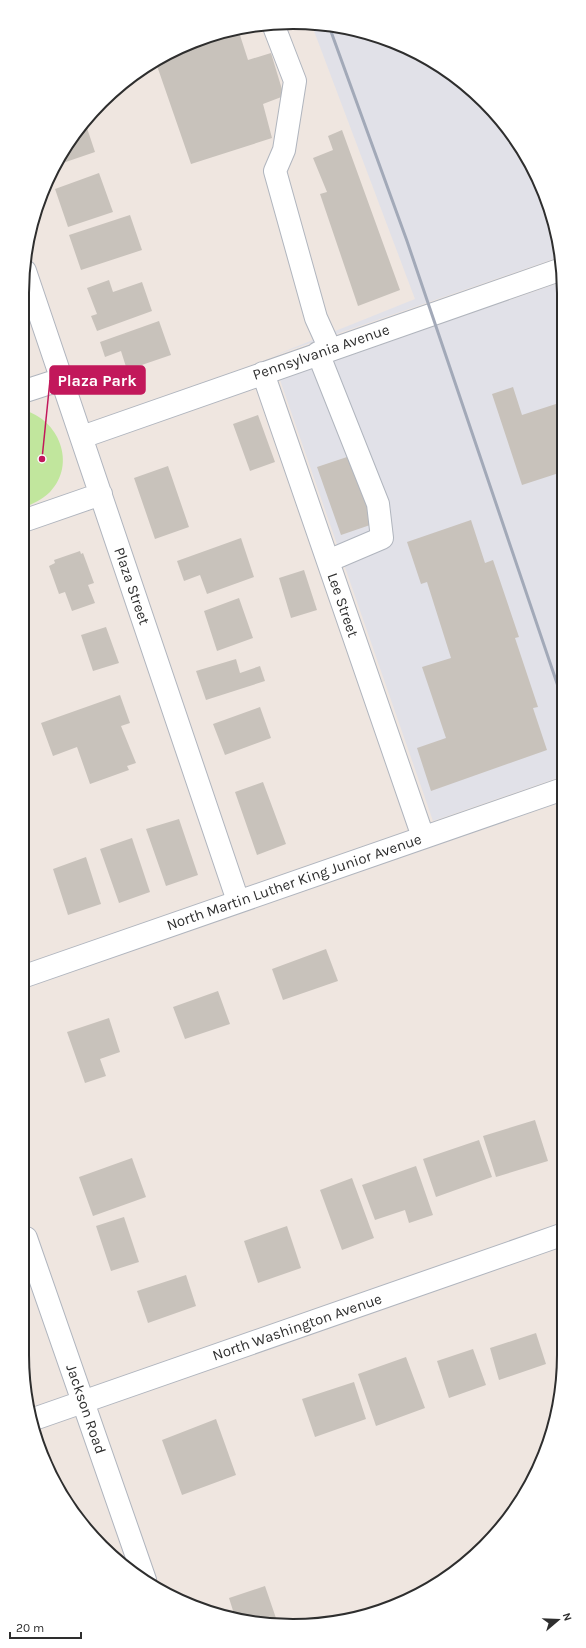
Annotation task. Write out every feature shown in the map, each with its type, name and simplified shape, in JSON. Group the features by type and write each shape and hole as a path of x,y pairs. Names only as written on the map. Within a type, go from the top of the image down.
{"street":[{"path":"276,30 295,81 284,150 275,171 324,351 378,504 382,538 328,561"},
{"name":"Pennsylvania Avenue","path":"82,437 324,351 556,271"},
{"name":"Plaza Street","path":"30,284 238,901"},
{"name":"Lee Street","path":"263,373 423,837"},
{"path":"29,390 62,379"},
{"path":"29,519 101,494"},
{"name":"North Martin Luther King Junior Avenue","path":"29,975 557,791"},
{"name":"North Washington Avenue","path":"37,1418 557,1236"},
{"name":"Jackson Road","path":"29,1246 142,1572"}],"shaded area":[{"path":"314,30 327,31 361,38 410,56 440,73 480,106 513,146 530,176 547,222 555,258 273,356 415,299"},
{"path":"556,284 557,778 433,821 280,380"}],"green space":[{"path":"29,412 36,415 46,423 54,433 60,444 63,456 62,469 58,481 47,495 29,505"}],"building":[{"path":"240,34 248,60 271,53 284,96 263,104 272,138 191,164 157,66 192,49"},
{"path":"87,128 95,152 63,163 73,146"},
{"path":"342,130 400,290 358,306 320,194 327,192 313,158 333,150 328,136"},
{"path":"99,173 113,212 68,227 55,189"},
{"path":"130,215 142,250 81,270 69,235"},
{"path":"109,280 113,292 142,282 152,311 97,331 91,316 97,314 87,288"},
{"path":"159,321 171,355 127,370 121,351 105,357 100,342"},
{"path":"513,387 522,415 557,404 557,474 522,485 492,394"},
{"path":"258,415 275,462 250,471 233,424"},
{"path":"350,456 373,524 341,535 317,467"},
{"path":"168,466 189,527 155,539 134,478"},
{"path":"471,520 485,563 493,560 519,637 515,638 538,707 533,708 547,750 431,791 417,748 446,738 422,667 451,658 427,582 421,584 407,542"},
{"path":"241,538 254,577 207,594 200,575 184,581 177,561"},
{"path":"80,551 81,554 83,553 94,583 88,585 95,603 72,611 65,592 59,594 49,566 55,563 54,560"},
{"path":"304,570 317,610 291,618 279,578"},
{"path":"239,598 253,638 217,651 204,611"},
{"path":"106,627 119,663 93,671 81,635"},
{"path":"236,659 240,673 260,666 265,681 206,700 196,671"},
{"path":"120,695 130,723 121,726 136,763 127,766 129,770 90,784 77,747 53,756 41,723"},
{"path":"260,707 271,738 225,755 213,724"},
{"path":"263,782 286,844 257,855 235,792"},
{"path":"179,819 198,875 166,886 146,829"},
{"path":"132,838 150,892 119,903 100,849"},
{"path":"86,857 101,904 68,915 53,869"},
{"path":"326,949 338,981 283,1000 272,969"},
{"path":"218,991 230,1024 185,1039 173,1007"},
{"path":"109,1018 120,1052 100,1059 106,1076 85,1083 67,1032"},
{"path":"535,1120 548,1161 496,1177 483,1136"},
{"path":"479,1140 492,1177 436,1197 423,1159"},
{"path":"132,1158 146,1197 93,1216 79,1177"},
{"path":"416,1166 433,1215 409,1223 405,1210 375,1220 362,1185"},
{"path":"352,1178 374,1238 342,1250 320,1190"},
{"path":"124,1217 139,1262 111,1271 96,1226"},
{"path":"287,1226 301,1268 258,1283 244,1241"},
{"path":"186,1275 196,1306 148,1323 137,1291"},
{"path":"536,1333 546,1364 499,1380 490,1348"},
{"path":"473,1349 486,1385 449,1398 437,1361"},
{"path":"406,1357 425,1408 376,1426 358,1374"},
{"path":"354,1382 366,1419 315,1437 302,1399"},
{"path":"216,1419 236,1475 182,1495 162,1440"},
{"path":"265,1586 276,1618 259,1617 233,1612 229,1598"}],"railway":[{"path":"331,32 407,241 557,683"}],"place":[{"name":"Plaza Park","path":"42,459"}]}
